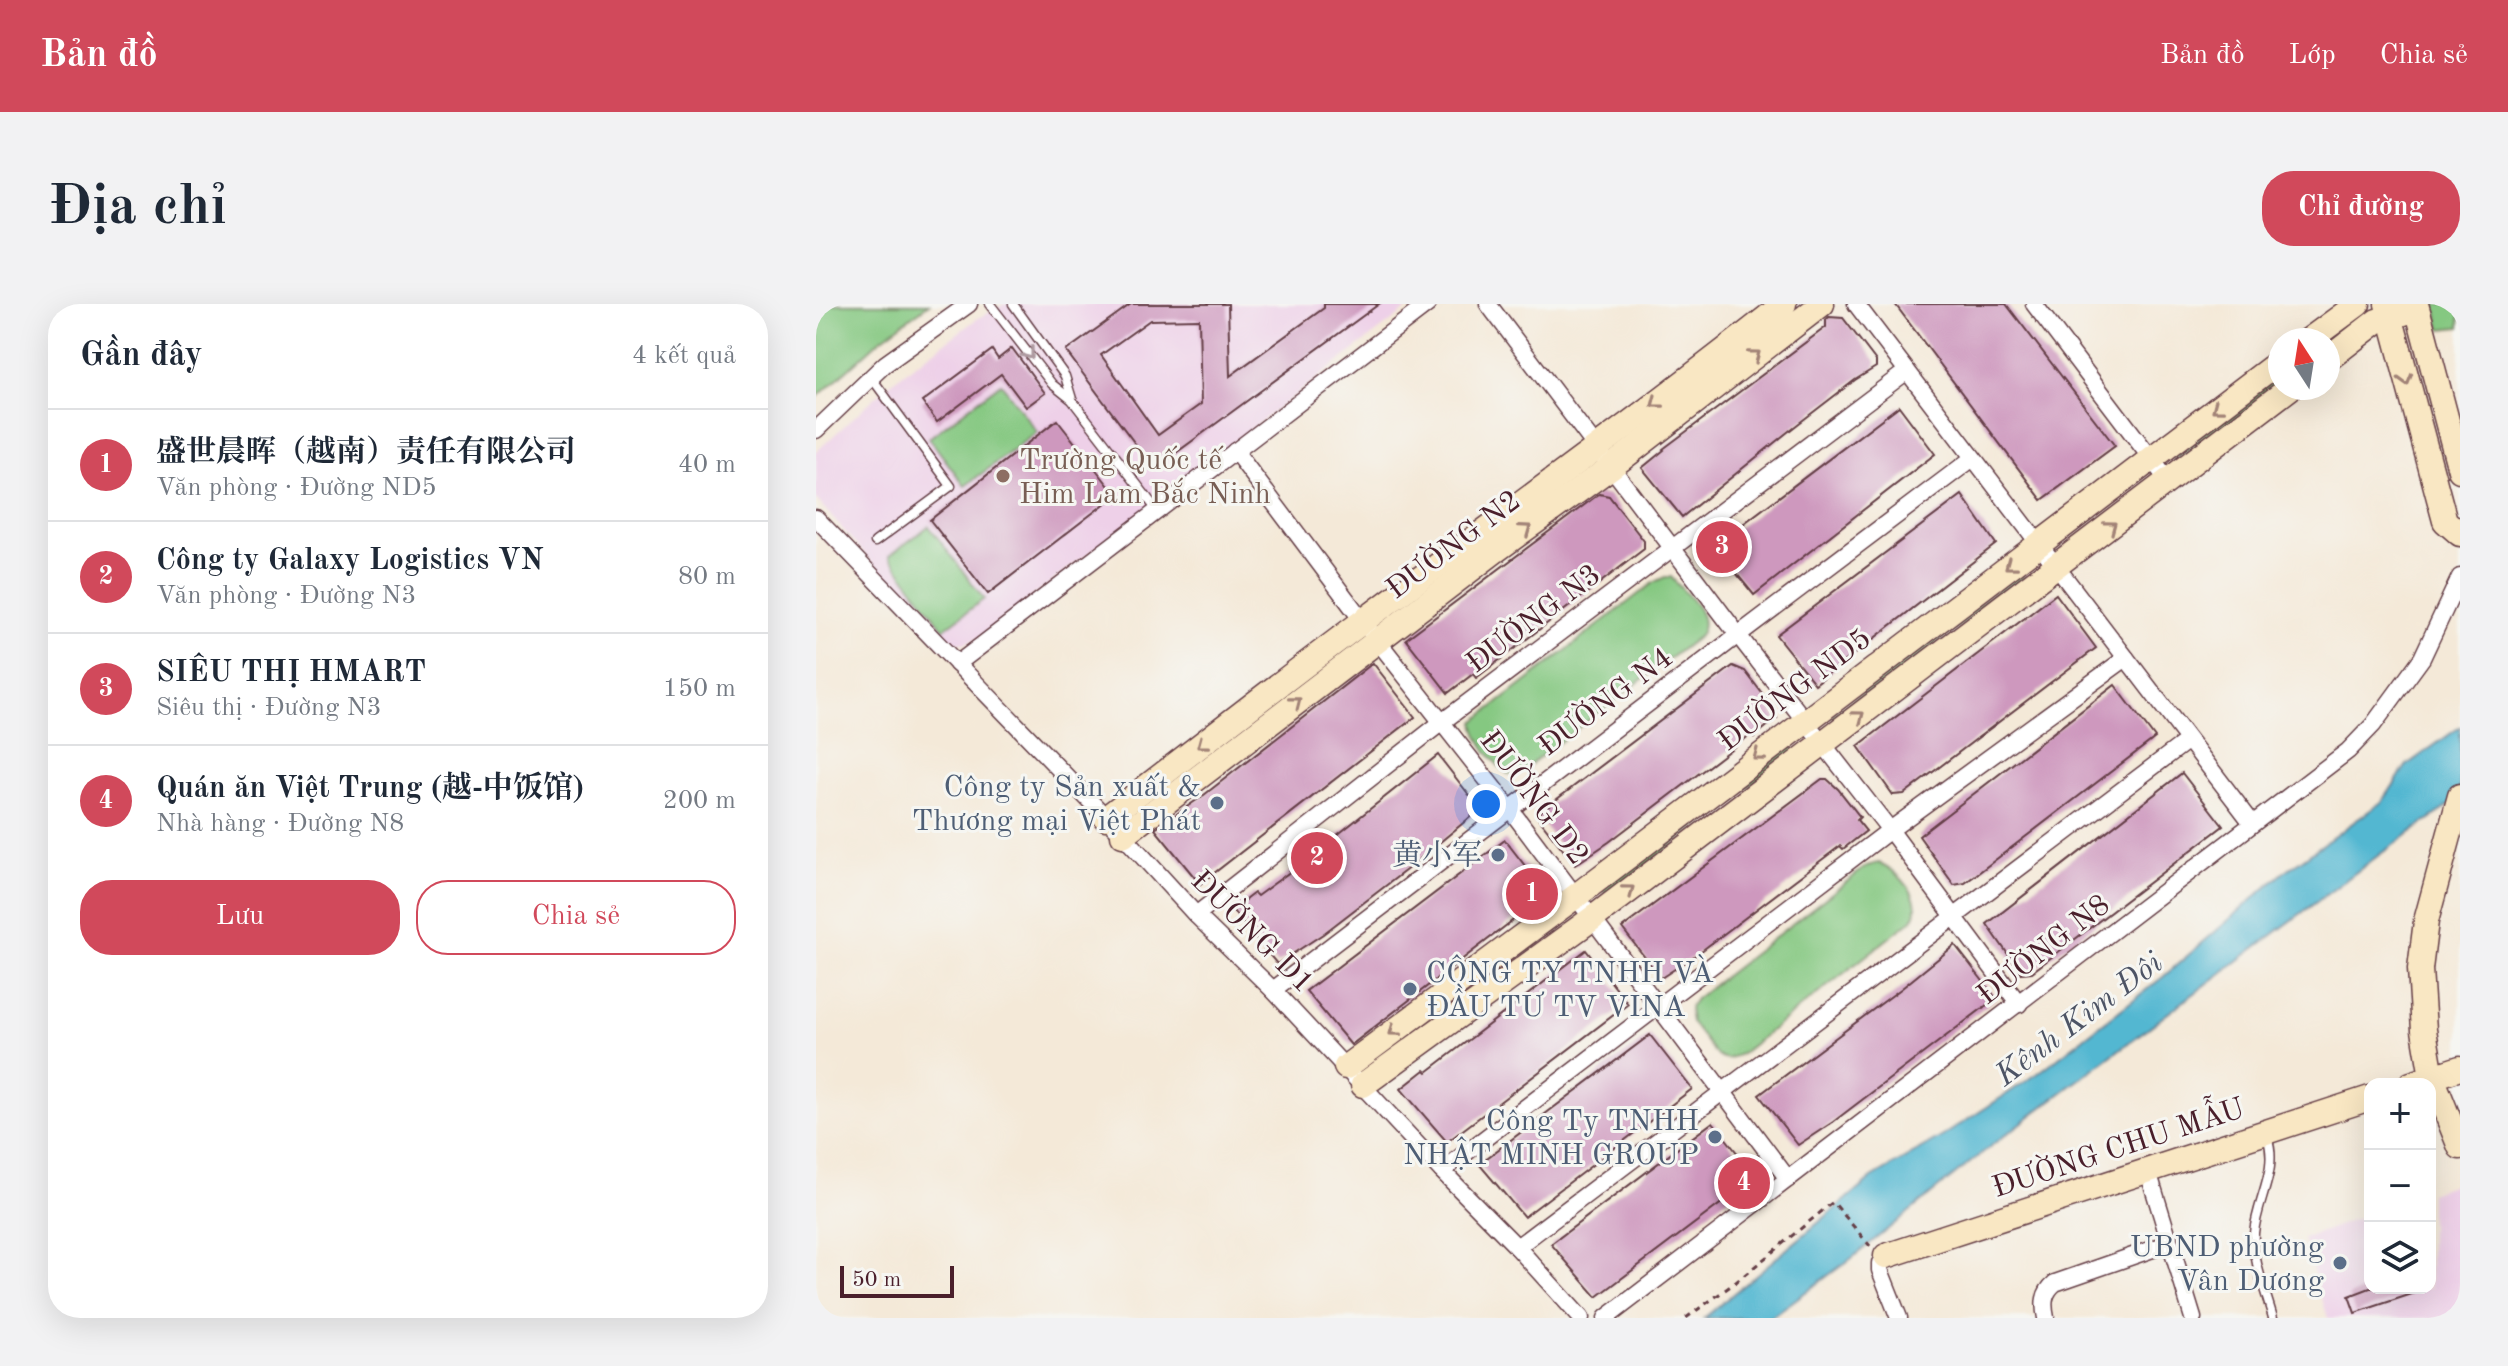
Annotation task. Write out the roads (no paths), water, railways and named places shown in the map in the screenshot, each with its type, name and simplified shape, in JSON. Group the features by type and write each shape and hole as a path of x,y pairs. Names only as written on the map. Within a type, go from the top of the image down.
{"street":[{"path":"816,430 870,376 969,304"},
{"path":"957,664 1428,304"},
{"path":"1488,304 2019,1004"},
{"name":"ĐƯỜNG N2","path":"1719,369 1784,304"},
{"name":"ĐƯỜNG N2","path":"1114,826 1719,369 1822,304"},
{"path":"1856,304 2252,823"},
{"path":"2034,304 2169,482"},
{"path":"2325,328 2358,304"},
{"path":"2340,350 2388,310 2417,307 2460,470"},
{"path":"2388,310 2445,521 2460,534"},
{"name":"ĐƯỜNG ND5","path":"1346,1067 2268,370"},
{"name":"ĐƯỜNG N3","path":"1196,915 1442,722 1907,371"},
{"name":"ĐƯỜNG ND5","path":"1363,1085 1593,918 2275,400"},
{"name":"ĐƯỜNG D2","path":"1235,451 1593,918 1788,1179"},
{"name":"ĐƯỜNG N4","path":"1273,990 1973,458"},
{"name":"ĐƯỜNG D1","path":"816,518 1196,915 1273,990 1581,1318"},
{"name":"ĐƯỜNG N8","path":"1606,1318 2348,751 2373,725 2422,658 2460,577"},
{"path":"1442,1171 1890,830 2126,658"},
{"path":"1517,1247 2187,741"},
{"path":"2422,1078 2424,1030 2420,969 2426,921 2460,796"},
{"path":"2428,1078 2460,1068"},
{"name":"ĐƯỜNG CHU MẪU","path":"1886,1256 2364,1100"},
{"path":"2436,1105 2460,1147"},
{"path":"2148,1171 2193,1318"},
{"path":"2046,1318 2045,1294 2055,1283 2170,1243"},
{"path":"1886,1256 1880,1263 1880,1270 1899,1318"}],"lane":[{"path":"990,304 1052,384 1072,400 1156,509"},
{"path":"1013,304 1065,376 1072,400"},
{"path":"870,376 951,486 875,542"},
{"path":"2266,1132 2272,1166 2254,1231 2254,1245 2273,1318"}],"water":[{"name":"Kênh Kim Đôi","path":"2460,727 2460,798 2379,855 1992,1145 1852,1258 1770,1318 1704,1318 1872,1178 2037,1074 2163,977 2283,873 2383,801 2407,765"}],"place":[{"name":"Trường Quốc tế Him Lam Bắc Ninh","path":"1003,476"},
{"name":"SIÊU THỊ HMART","path":"1722,547"},
{"name":"Công ty Sản xuất & Thương mại Việt Phát","path":"1217,803"},
{"name":"黄小军","path":"1498,855"},
{"name":"Công ty Galaxy Logistics VN","path":"1317,858"},
{"name":"盛世晨晖（越南）责任有限公司","path":"1532,894"},
{"name":"CÔNG TY TNHH VÀ ĐẦU TƯ TV VINA","path":"1410,989"},
{"name":"Công Ty TNHH NHẬT MINH GROUP","path":"1715,1137"},
{"name":"Quán ăn Việt Trung (越-中饭馆)","path":"1744,1183"},
{"name":"UBND phường Vân Dương","path":"2340,1263"}]}
